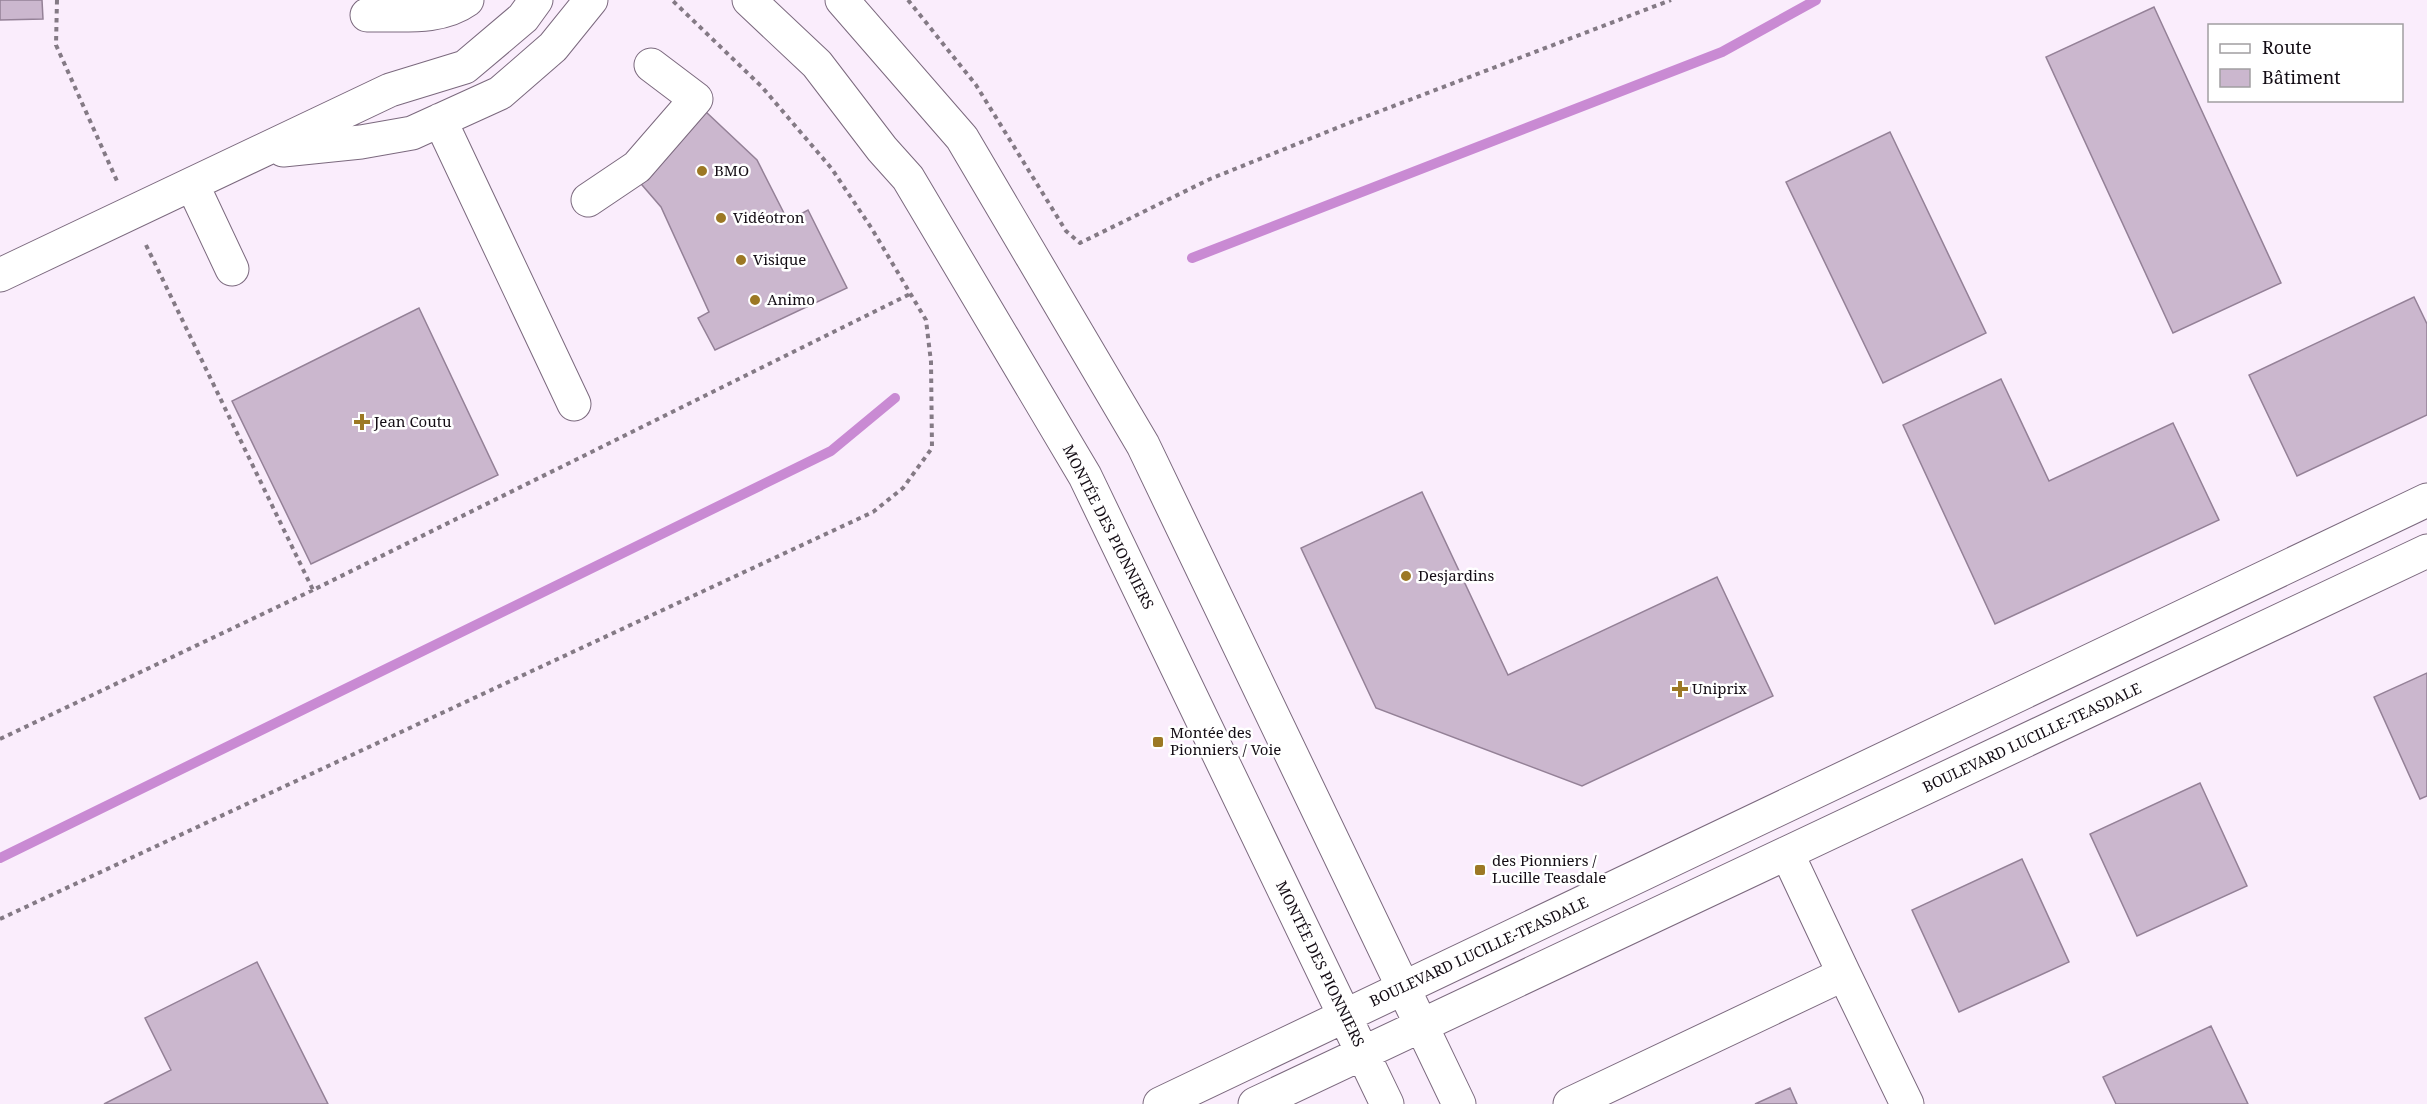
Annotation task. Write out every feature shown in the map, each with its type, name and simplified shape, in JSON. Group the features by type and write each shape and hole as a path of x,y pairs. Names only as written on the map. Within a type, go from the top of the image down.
{"street":[{"path":"367,15 437,13 456,8 467,0"},
{"path":"0,275 390,90 465,67 523,18 536,0"},
{"path":"257,153 361,142 412,133 500,93 553,47 591,0"},
{"name":"MONTÉE DES PIONNIERS","path":"749,0 817,64 882,149 908,178 1085,476 1388,1104"},
{"path":"842,0 962,138 1143,445 1459,1104"},
{"path":"588,200 637,167 696,99 651,64"},
{"path":"440,120 574,404"},
{"path":"192,184 232,269"},
{"name":"BOULEVARD LUCILLE-TEASDALE","path":"1160,1104 2427,500"},
{"name":"BOULEVARD LUCILLE-TEASDALE","path":"1255,1104 2427,551"},
{"path":"2226,596 2247,636"},
{"path":"1797,801 1816,839"},
{"path":"1787,854 1907,1104"},
{"path":"1570,1104 1844,974"}],"path":[{"path":"57,0 56,45 131,213 313,590"},
{"path":"0,919 873,512 903,488 932,448 931,362 926,320 872,229 832,169 762,87 672,0"},
{"path":"908,0 976,85 1066,231 1080,243 1210,179 1349,123 1671,0"},
{"path":"0,739 313,590 910,294"}],"building":[{"path":"0,0 42,0 43,19 0,20"},
{"path":"2154,7 2281,283 2173,333 2046,57"},
{"path":"705,111 757,160 788,221 808,210 847,288 715,350 698,318 709,312 661,207 636,178"},
{"path":"1890,132 1986,333 1883,383 1786,182"},
{"path":"2414,297 2427,324 2427,415 2297,476 2249,375"},
{"path":"419,308 498,475 311,564 232,401"},
{"path":"2001,379 2049,481 2173,423 2219,520 1995,624 1903,425"},
{"path":"1422,492 1508,675 1717,577 1773,696 1582,786 1376,708 1301,548"},
{"path":"2427,673 2427,796 2420,799 2374,697"},
{"path":"2200,783 2247,886 2137,936 2090,834"},
{"path":"2022,859 2069,962 1959,1012 1912,910"},
{"path":"257,962 328,1104 104,1104 171,1070 145,1018"},
{"path":"2211,1026 2248,1104 2116,1104 2103,1077"},
{"path":"1790,1088 1797,1104 1755,1104"}],"waterway":[{"path":"1192,258 1722,52 1816,0"},
{"path":"0,858 831,451 895,398"}],"place":[{"name":"BMO","path":"702,171"},
{"name":"Vidéotron","path":"721,218"},
{"name":"Visique","path":"741,260"},
{"name":"Animo","path":"755,300"},
{"name":"Jean Coutu","path":"362,422"},
{"name":"Desjardins","path":"1406,576"},
{"name":"Uniprix","path":"1680,689"},
{"name":"Montée des Pionniers / Voie","path":"1158,742"},
{"name":"des Pionniers / Lucille Teasdale","path":"1480,870"}]}
